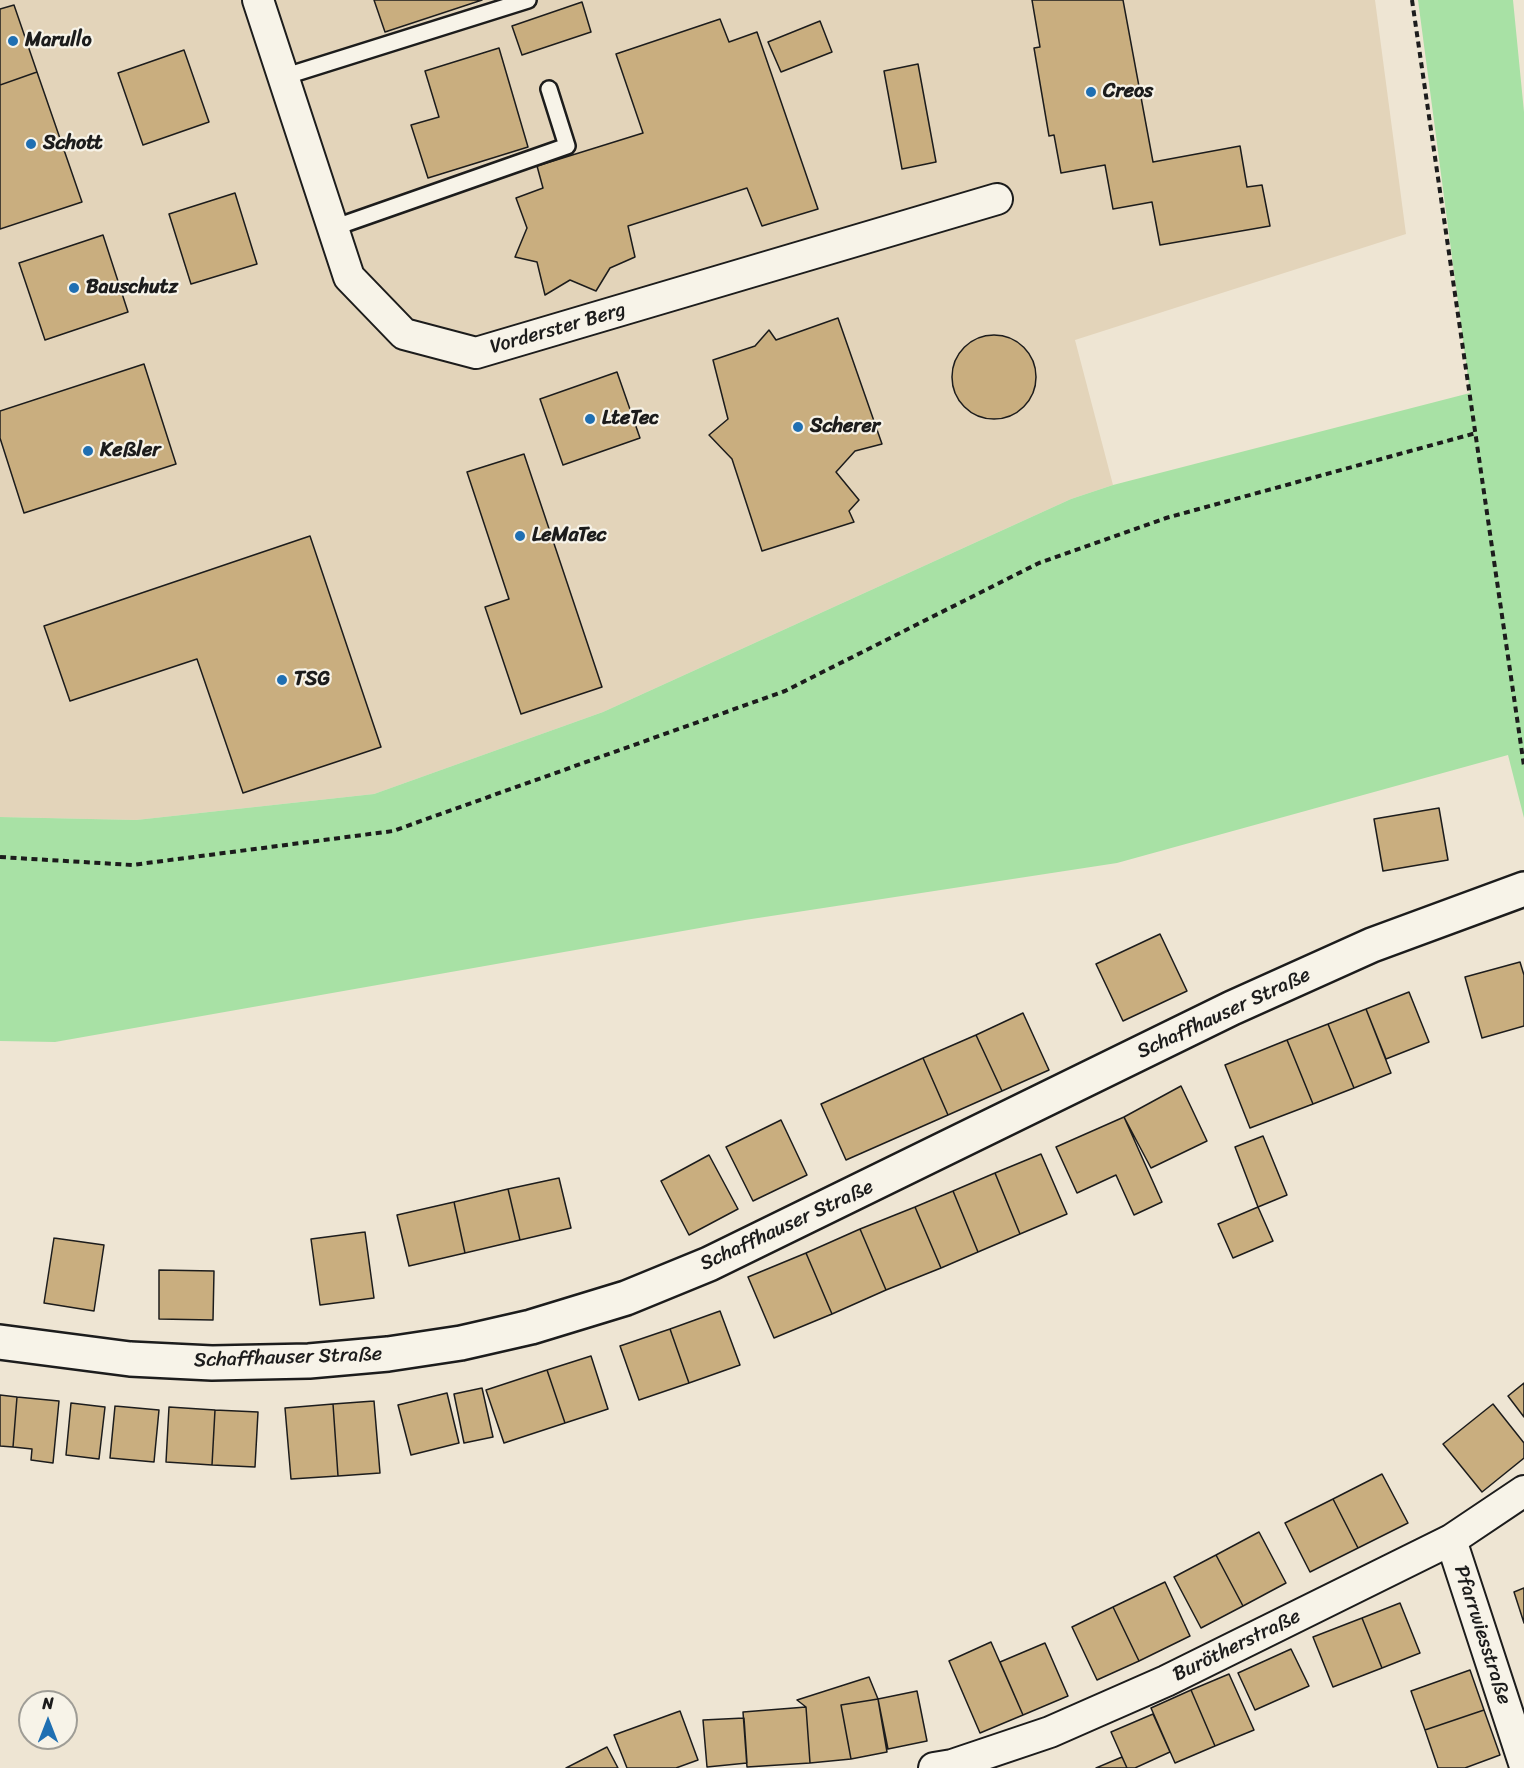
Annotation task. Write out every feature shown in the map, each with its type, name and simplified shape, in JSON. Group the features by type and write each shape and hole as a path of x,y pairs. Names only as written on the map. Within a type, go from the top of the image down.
{"street":[{"name":"Vorderster Berg","path":"258,0 349,277 404,334 476,353 997,199"},
{"name":"Schaffhauser Straße","path":"0,1342 130,1359 212,1363 309,1361 440,1347 531,1327 626,1298 709,1264 1232,1008 1372,945 1524,889"},
{"name":"Burötherstraße","path":"934,1768 952,1765 1050,1732 1156,1686 1451,1540 1524,1491"},
{"name":"Pfarrwiesstraße","path":"1451,1540 1524,1763"}],"lane":[{"path":"283,77 528,0"},
{"path":"333,228 567,146 549,89"}],"path":[{"path":"1412,0 1524,765"},
{"path":"0,857 132,865 393,831 785,691 1039,563 1166,518 1476,434"}],"shaded area":[{"path":"0,0 1375,0 1406,234 1075,340 1113,485 1071,499 603,712 374,794 136,820 0,817"}],"green space":[{"path":"1418,0 1513,0 1524,112 1524,818 1508,755 1117,863 745,920 55,1042 0,1041 0,817 136,820 374,794 603,712 1071,499 1113,485 1470,393"}],"building":[{"path":"374,0 482,0 385,32"},
{"name":"Creos","path":"1032,0 1123,0 1153,162 1240,146 1247,187 1262,185 1270,226 1160,245 1152,202 1113,209 1105,165 1061,173 1054,135 1049,136 1034,48 1040,47"},
{"path":"582,2 591,32 522,55 512,26"},
{"name":"Marullo","path":"14,5 37,72 0,85 0,9"},
{"path":"720,19 729,42 757,32 818,209 762,226 747,188 628,226 635,257 610,268 596,291 570,280 545,295 537,262 515,257 527,228 516,198 543,188 537,166 643,133 616,54"},
{"path":"820,21 832,52 781,72 768,42"},
{"path":"499,48 528,147 428,178 411,125 439,117 425,71"},
{"path":"184,50 209,122 143,145 118,73"},
{"path":"918,64 936,162 902,169 884,71"},
{"name":"Schott","path":"37,72 82,202 0,229 0,85"},
{"path":"235,193 257,264 191,284 169,214"},
{"name":"Bauschutz","path":"103,235 128,312 45,340 19,263"},
{"name":"Scherer","path":"838,318 882,444 855,451 836,472 859,500 849,511 854,522 762,551 732,459 709,435 728,419 713,360 755,346 769,330 776,340"},
{"path":"994,335 1017,342 1029,354 1036,377 1029,400 1017,412 994,419 971,412 959,400 952,377 959,354 971,342"},
{"name":"Keßler","path":"144,364 176,464 24,513 0,438 0,411"},
{"name":"LteTec","path":"617,372 640,438 563,465 540,399"},
{"name":"LeMaTec","path":"524,454 602,687 521,714 485,607 509,599 467,472"},
{"name":"TSG","path":"310,536 381,747 243,793 197,659 70,701 44,626"},
{"path":"1439,808 1448,860 1383,871 1374,819"},
{"path":"1160,934 1187,991 1123,1021 1096,964"},
{"path":"1520,962 1524,975 1524,1026 1482,1038 1465,977"},
{"path":"1409,992 1429,1042 1386,1059 1366,1009"},
{"path":"1366,1009 1391,1073 1354,1088 1328,1024"},
{"path":"1023,1013 1049,1070 1002,1091 976,1035"},
{"path":"1328,1024 1354,1088 1313,1104 1287,1040"},
{"path":"976,1035 1002,1091 948,1115 923,1058"},
{"path":"1287,1040 1313,1104 1250,1128 1225,1065"},
{"path":"923,1058 948,1115 846,1160 821,1104"},
{"path":"1181,1086 1207,1141 1151,1168 1124,1117"},
{"path":"1124,1117 1162,1202 1134,1215 1116,1175 1077,1193 1056,1147"},
{"path":"781,1120 807,1175 753,1201 726,1147"},
{"path":"1263,1136 1287,1195 1258,1207 1235,1147"},
{"path":"1041,1154 1067,1214 1020,1234 995,1173"},
{"path":"709,1155 738,1209 689,1235 661,1181"},
{"path":"995,1173 1020,1234 978,1252 953,1191"},
{"path":"559,1178 571,1228 520,1240 508,1189"},
{"path":"508,1189 520,1240 465,1253 454,1202"},
{"path":"953,1191 978,1252 941,1268 915,1207"},
{"path":"454,1202 465,1253 409,1266 397,1215"},
{"path":"915,1207 941,1268 886,1290 860,1229"},
{"path":"1258,1207 1273,1241 1233,1258 1218,1224"},
{"path":"860,1229 886,1290 832,1314 806,1253"},
{"path":"365,1232 374,1298 320,1305 311,1239"},
{"path":"54,1238 104,1245 94,1311 44,1303"},
{"path":"806,1253 832,1314 774,1338 748,1277"},
{"path":"159,1270 214,1271 213,1320 159,1319"},
{"path":"720,1311 740,1365 689,1383 670,1329"},
{"path":"670,1329 689,1383 639,1400 620,1346"},
{"path":"591,1356 608,1409 565,1423 547,1370"},
{"path":"547,1370 565,1423 504,1443 486,1390"},
{"path":"1524,1383 1524,1417 1508,1396"},
{"path":"482,1388 493,1437 464,1443 454,1394"},
{"path":"447,1393 459,1443 411,1455 398,1405"},
{"path":"0,1395 17,1397 13,1447 0,1446"},
{"path":"17,1397 59,1401 53,1463 31,1460 32,1449 13,1447"},
{"path":"374,1401 380,1473 338,1476 333,1404"},
{"path":"71,1403 105,1407 99,1459 66,1455"},
{"path":"333,1404 338,1476 291,1479 285,1408"},
{"path":"1493,1404 1524,1443 1524,1458 1482,1492 1443,1444"},
{"path":"115,1406 159,1410 154,1462 110,1458"},
{"path":"169,1407 215,1410 212,1465 166,1462"},
{"path":"215,1410 258,1412 255,1467 212,1465"},
{"path":"1382,1474 1408,1523 1358,1548 1333,1499"},
{"path":"1333,1499 1358,1548 1310,1572 1285,1523"},
{"path":"1259,1532 1286,1583 1243,1606 1216,1555"},
{"path":"1216,1555 1243,1606 1201,1628 1174,1577"},
{"path":"1165,1582 1190,1636 1139,1661 1113,1607"},
{"path":"1524,1588 1524,1623 1514,1592"},
{"path":"1400,1603 1420,1653 1382,1668 1362,1618"},
{"path":"1113,1607 1139,1661 1097,1680 1072,1627"},
{"path":"1362,1618 1382,1668 1333,1687 1313,1637"},
{"path":"991,1642 1023,1715 980,1733 949,1661"},
{"path":"1045,1643 1068,1696 1023,1715 1000,1662"},
{"path":"1291,1649 1309,1686 1255,1710 1238,1673"},
{"path":"1470,1670 1484,1710 1425,1730 1411,1691"},
{"path":"1229,1674 1254,1730 1215,1746 1191,1690"},
{"path":"869,1677 878,1699 841,1705 851,1759 810,1763 806,1707 797,1700"},
{"path":"1191,1690 1215,1746 1175,1763 1151,1708"},
{"path":"917,1691 927,1741 888,1749 878,1699"},
{"path":"878,1699 887,1752 851,1759 841,1705"},
{"path":"806,1707 810,1763 747,1767 743,1712"},
{"path":"1484,1710 1500,1755 1465,1768 1438,1768 1425,1730"},
{"path":"680,1711 698,1760 676,1768 627,1768 614,1735"},
{"path":"1153,1714 1170,1752 1135,1768 1127,1768 1111,1732"},
{"path":"744,1718 747,1763 707,1767 703,1720"},
{"path":"607,1747 618,1768 566,1768"},
{"path":"1122,1757 1127,1768 1096,1768"}],"place":[{"name":"Marullo","path":"13,41"},
{"name":"Creos","path":"1091,92"},
{"name":"Schott","path":"31,144"},
{"name":"Bauschutz","path":"74,288"},
{"name":"LteTec","path":"590,419"},
{"name":"Scherer","path":"798,427"},
{"name":"Keßler","path":"88,451"},
{"name":"LeMaTec","path":"520,536"},
{"name":"TSG","path":"282,680"}]}
